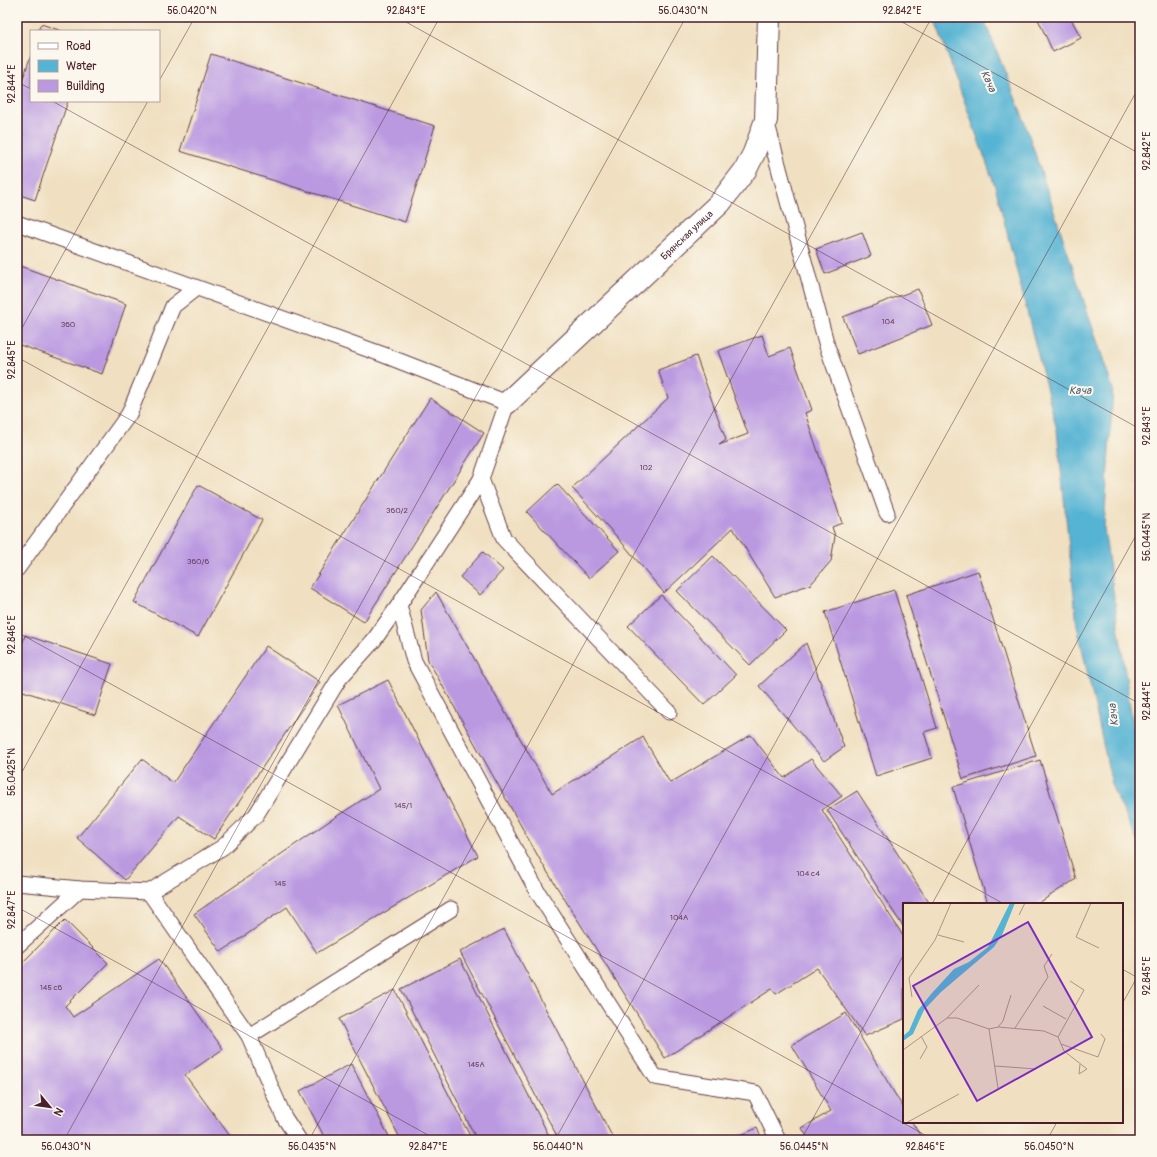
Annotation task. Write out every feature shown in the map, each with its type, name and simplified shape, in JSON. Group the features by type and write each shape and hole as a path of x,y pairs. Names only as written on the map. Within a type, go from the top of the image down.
{"street":[{"name":"Брянская улица","path":"508,403 720,203 746,169 754,153 766,120 769,17"}],"lane":[{"path":"766,120 828,346 887,512"},
{"path":"17,223 384,356 508,403 481,478 399,605 374,640 339,679 256,815 223,847 148,892 80,889 17,883"},
{"path":"17,569 129,414 173,306 196,288"},
{"path":"481,478 504,539 669,712"},
{"path":"399,605 414,661 537,891 655,1077 755,1093 778,1140"},
{"path":"17,946 80,889"},
{"path":"148,892 249,1036 284,1117 299,1140"},
{"path":"249,1036 452,909"}],"water":[{"name":"Кача","path":"934,17 983,17 1023,117 1113,389 1104,528 1135,740 1140,749 1140,846 1113,789 1077,625 1057,430 996,189"}],"building":[{"path":"1037,17 1070,17 1081,38 1053,52"},
{"path":"41,24 59,30 38,30"},
{"path":"211,54 435,126 405,222 180,151"},
{"path":"30,58 30,102 68,102 35,200 17,194 17,96"},
{"path":"862,232 871,256 825,274 816,249"},
{"path":"17,265 126,304 102,374 17,344"},
{"path":"918,289 932,325 858,354 843,317"},
{"path":"762,335 769,356 790,348 812,410 805,413 842,523 832,527 835,536 831,561 811,584 775,597 733,528 664,593 619,539 572,488 668,398 658,370 696,356 726,440 719,445 748,434 718,351"},
{"path":"430,398 484,433 364,622 310,588"},
{"path":"557,484 619,551 589,578 527,512"},
{"path":"198,485 262,520 198,637 134,602"},
{"path":"483,552 503,570 480,595 460,577"},
{"path":"713,556 786,630 750,665 677,591"},
{"path":"978,571 1036,756 963,779 906,595"},
{"path":"894,590 937,728 924,732 932,758 876,776 825,612"},
{"path":"436,592 552,794 643,737 670,783 751,735 784,778 811,759 842,796 822,810 903,935 903,1019 865,1036 817,968 776,994 772,989 665,1058 543,865 428,660 421,610"},
{"path":"661,595 736,675 704,705 628,626"},
{"path":"25,635 112,664 95,715 17,689 17,661"},
{"path":"806,643 844,747 824,761 759,686"},
{"path":"266,646 320,682 214,839 179,816 125,880 77,838 142,759 173,783"},
{"path":"388,680 478,856 317,953 287,907 221,952 194,914 328,822 379,789 338,705"},
{"path":"1040,760 1076,879 1039,903 988,903 953,787"},
{"path":"857,791 929,903 903,903 903,926 827,810"},
{"path":"65,920 108,963 65,1006 73,1017 159,959 223,1049 185,1075 233,1140 166,1140 162,1135 157,1140 17,1140 17,968"},
{"path":"504,929 614,1140 559,1140 460,952"},
{"path":"460,959 551,1140 477,1140 401,989"},
{"path":"395,990 472,1140 401,1140 339,1019"},
{"path":"846,1013 903,1107 903,1123 913,1123 923,1140 809,1140 802,1128 831,1111 792,1045"},
{"path":"351,1064 391,1140 326,1140 300,1091"},
{"path":"757,1128 762,1140 730,1140"}]}
